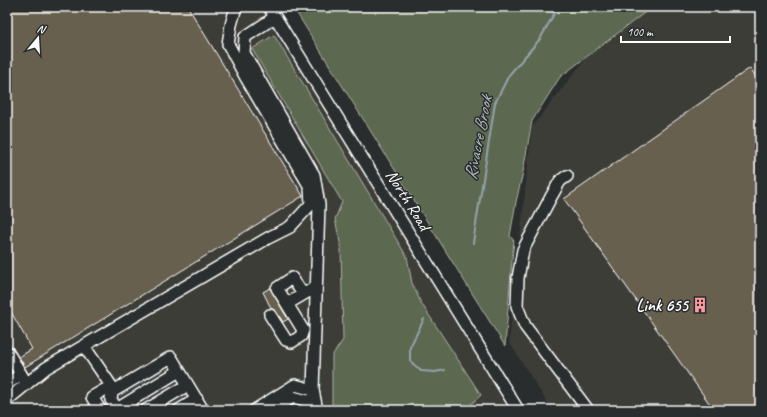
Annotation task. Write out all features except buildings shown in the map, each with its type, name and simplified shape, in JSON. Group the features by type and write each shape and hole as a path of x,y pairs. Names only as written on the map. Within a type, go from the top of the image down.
{"street":[{"path":"7,384 24,379 46,368 268,238 290,227 311,204 310,187 228,44 236,7"},
{"name":"North Road","path":"269,7 517,409"},
{"path":"275,17 245,36 244,53 314,175 319,205 313,390 316,408"},
{"path":"567,176 560,181 523,250 518,278 517,306 525,326 588,410"},
{"path":"270,315 286,340 292,342 301,336 303,330 277,288 292,278 303,294"},
{"path":"287,304 316,287"},
{"path":"84,346 113,388 111,400 117,409 180,371"},
{"path":"7,351 24,379"},
{"path":"100,410 92,397 113,388 171,357 203,410"},
{"path":"7,400 24,379"},
{"path":"146,410 188,385"},
{"path":"255,410 295,385 313,390"},
{"path":"272,410 293,397 308,401 316,408"},
{"path":"179,410 197,399"}],"shaded area":[{"path":"7,7 269,7 509,400 496,410 7,410"},
{"path":"605,7 760,7 760,410 552,410 509,342 532,127 605,34"}],"green space":[{"path":"293,7 652,7 560,77 532,121 510,236 514,241 505,346"},
{"path":"274,35 407,257 412,283 421,303 481,395 465,410 332,410 332,356 343,340 341,247 335,219 342,202 252,49"},
{"path":"292,403 300,406 303,410 281,410"}],"waterway":[{"name":"Rivacre Brook","path":"473,243 495,103 509,75 540,39 554,14 556,7"},
{"path":"424,319 410,347 410,361 421,371 435,372 445,370"}],"place":[{"name":"Link 655","path":"700,305"}]}
